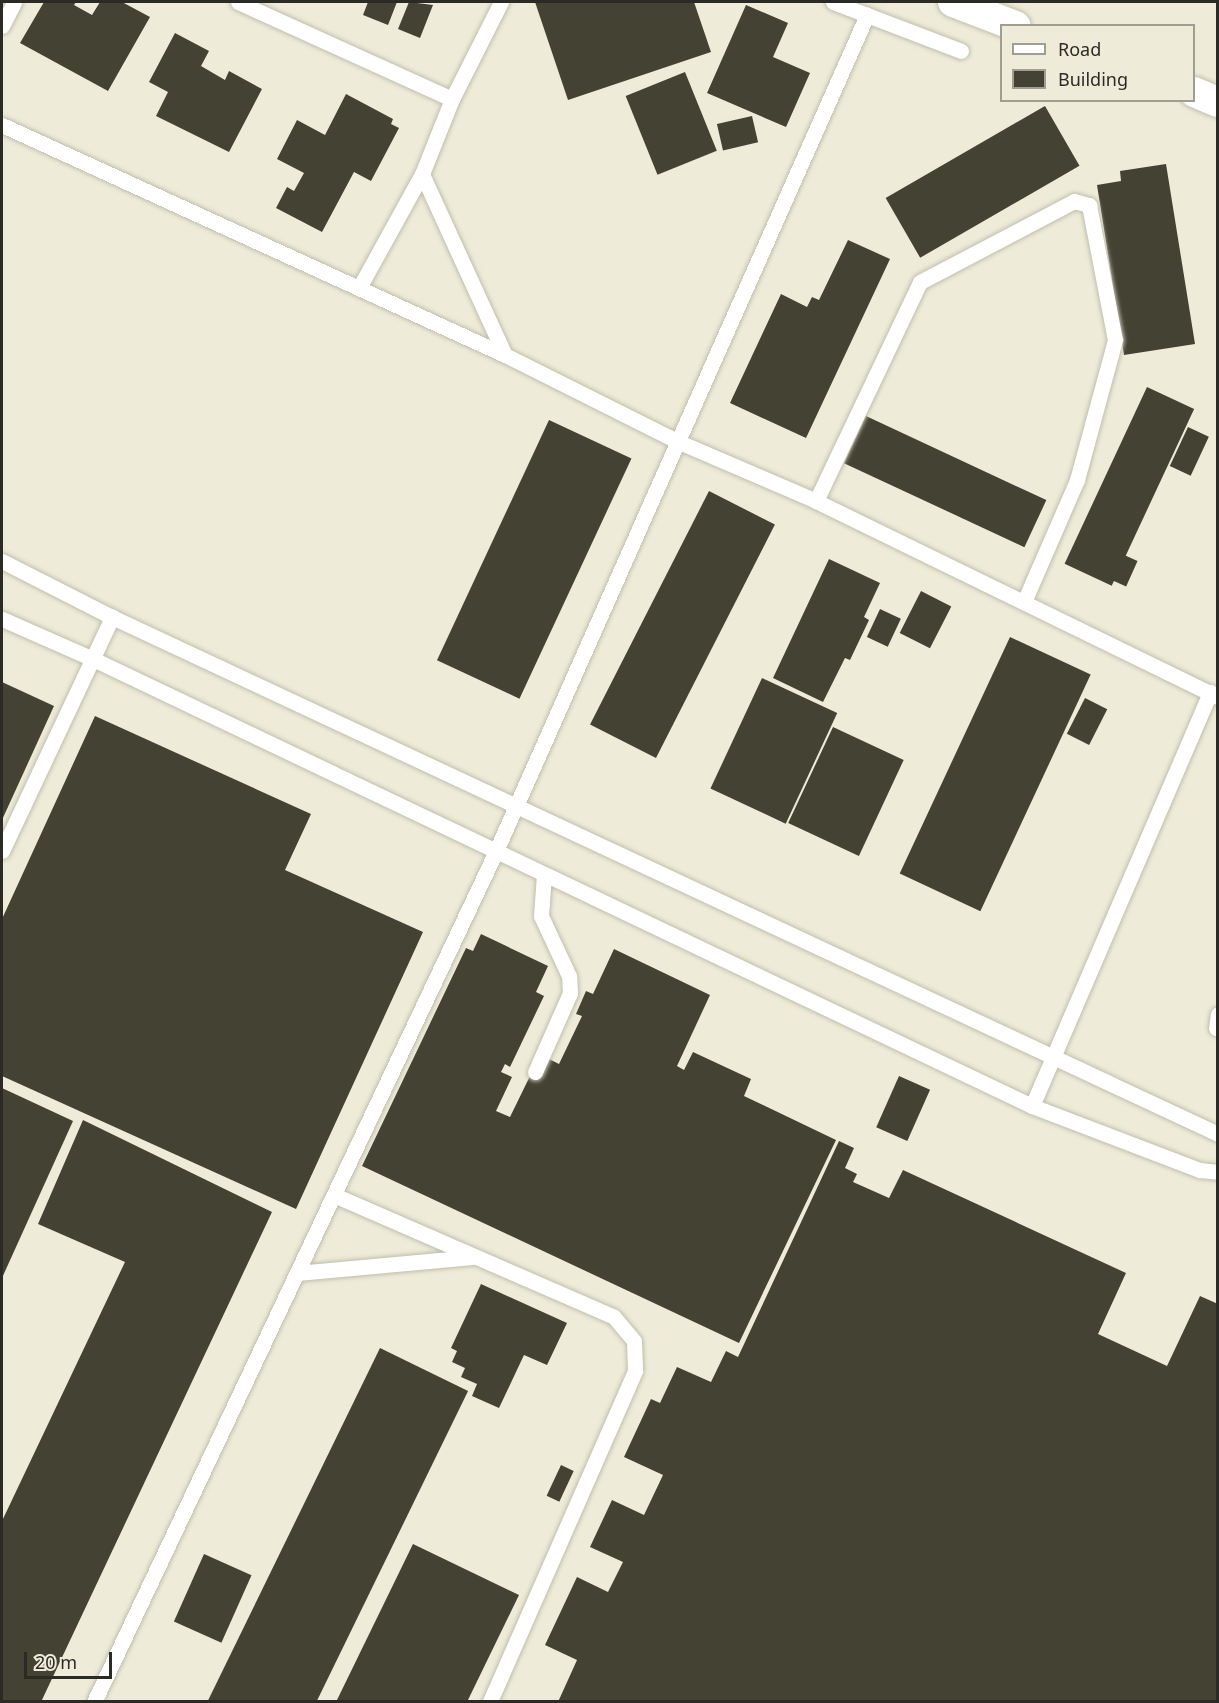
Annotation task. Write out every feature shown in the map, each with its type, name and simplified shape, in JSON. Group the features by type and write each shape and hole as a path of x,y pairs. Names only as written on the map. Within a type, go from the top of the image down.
{"street":[{"path":"953,2 1011,24"},
{"path":"1195,93 1218,102"}],"lane":[{"path":"2,26 14,2"},
{"path":"238,2 452,99"},
{"path":"359,288 422,174 452,99 501,2"},
{"path":"832,2 962,51"},
{"path":"94,1701 496,851 867,15"},
{"path":"2,125 505,355 677,441 816,501 1214,694 1032,1106"},
{"path":"422,174 505,355"},
{"path":"816,501 920,282 1074,201 1089,205 1115,340 1077,480 1024,602"},
{"path":"2,561 112,617 1218,1134"},
{"path":"2,851 112,617"},
{"path":"2,620 93,659 1032,1106 1200,1170 1218,1172"},
{"path":"535,1072 570,993 569,976 541,916 544,874"},
{"path":"334,1195 614,1317 634,1341 635,1371 490,1701"},
{"path":"297,1273 475,1256"}],"building":[{"path":"44,2 76,2 74,5 92,15 100,2 122,2 150,17 108,91 20,43"},
{"path":"368,2 397,2 388,25 363,15"},
{"path":"409,2 433,5 420,38 398,29"},
{"path":"535,2 694,2 711,52 568,100"},
{"path":"746,5 788,23 773,57 810,73 786,127 707,93"},
{"path":"175,33 209,51 201,66 225,80 229,71 262,89 229,152 156,116 168,92 149,82"},
{"path":"685,72 717,151 658,175 626,96"},
{"path":"346,94 393,119 391,124 399,128 371,181 354,172 322,232 276,208 287,187 294,191 304,173 277,159 297,120 325,135"},
{"path":"1045,106 1080,166 920,258 886,198"},
{"path":"752,116 758,142 723,150 717,124"},
{"path":"1166,164 1195,344 1124,355 1097,185 1121,181 1120,171"},
{"path":"848,240 890,259 806,438 730,403 781,294 807,307 812,297 819,300"},
{"path":"1147,387 1194,409 1112,586 1065,564"},
{"path":"866,416 1046,500 1024,547 844,463"},
{"path":"549,420 631,458 519,699 437,660"},
{"path":"1188,427 1209,437 1191,476 1170,466"},
{"path":"709,491 775,525 656,758 590,724"},
{"path":"1122,554 1138,561 1126,586 1111,580"},
{"path":"829,559 880,583 864,617 869,620 850,660 845,658 823,702 773,678"},
{"path":"921,591 951,606 930,648 900,633"},
{"path":"880,609 901,619 888,647 867,637"},
{"path":"1010,637 1091,675 980,911 900,874"},
{"path":"762,678 837,713 786,824 710,789"},
{"path":"2,682 54,706 2,820"},
{"path":"1085,698 1107,709 1089,745 1067,734"},
{"path":"95,716 311,814 285,870 423,932 296,1209 2,1076 2,919"},
{"path":"833,727 904,760 859,856 788,823"},
{"path":"481,934 548,966 536,992 544,996 510,1067 505,1064 501,1072 512,1077 496,1111 510,1117 531,1074 547,1058 559,1064 582,1016 576,1014 586,991 593,994 614,949 710,995 677,1066 684,1070 693,1052 751,1079 744,1096 836,1140 739,1343 362,1166 466,948 473,951"},
{"path":"899,1076 930,1090 907,1141 876,1127"},
{"path":"2,1088 73,1121 2,1278"},
{"path":"83,1120 272,1212 41,1702 2,1702 2,1521 125,1262 38,1224"},
{"path":"839,1141 854,1148 845,1168 857,1174 853,1182 889,1198 903,1170 1126,1273 1098,1334 1167,1366 1200,1296 1218,1304 1218,1702 558,1702 577,1660 545,1645 577,1577 608,1592 623,1562 590,1547 612,1500 644,1515 663,1475 624,1457 651,1399 660,1403 677,1367 711,1382 726,1351 738,1357"},
{"path":"481,1284 567,1323 547,1365 524,1355 499,1408 472,1396 477,1384 461,1377 465,1368 452,1362 457,1351 451,1348"},
{"path":"380,1348 468,1391 316,1702 207,1702"},
{"path":"561,1465 574,1471 559,1502 547,1496"},
{"path":"413,1544 519,1595 467,1702 336,1702"},
{"path":"204,1554 252,1575 221,1643 174,1622"}]}
